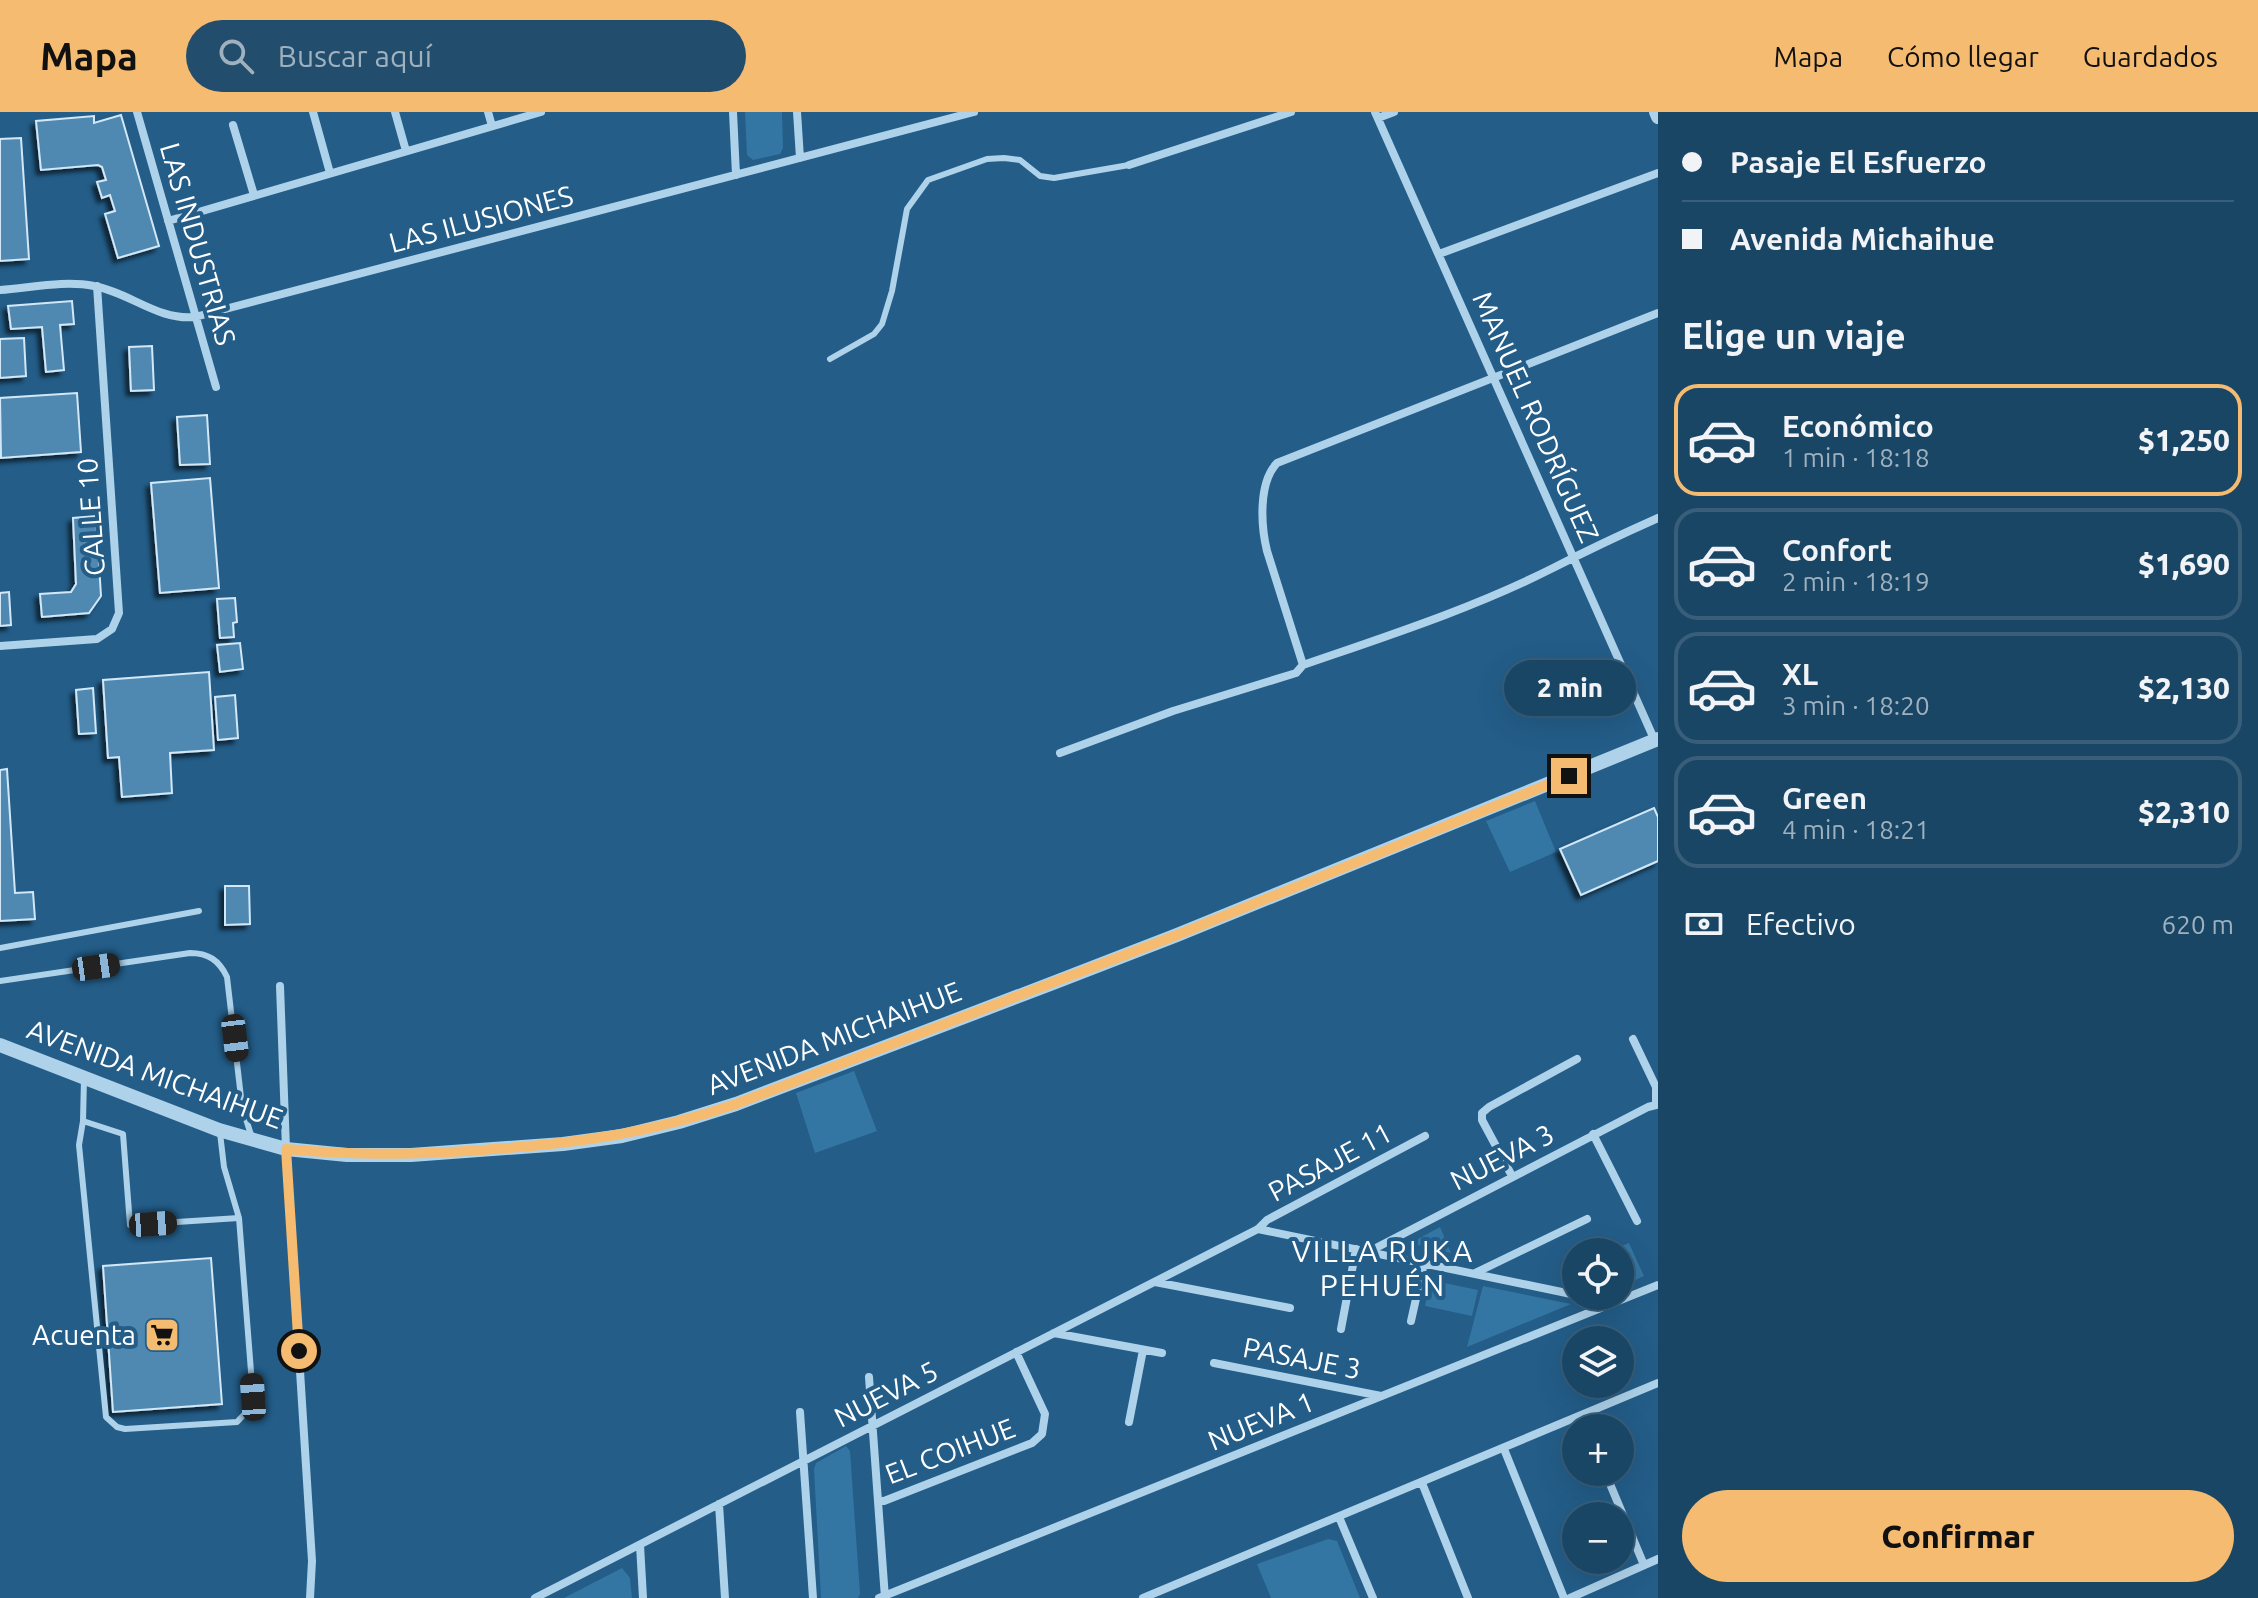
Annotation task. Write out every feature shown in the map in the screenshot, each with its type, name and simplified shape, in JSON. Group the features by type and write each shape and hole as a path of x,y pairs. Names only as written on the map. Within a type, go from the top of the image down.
{"street":[{"name":"LAS INDUSTRIAS","path":"137,112 216,387"},
{"path":"313,112 330,173"},
{"path":"395,112 406,151"},
{"path":"488,112 492,126"},
{"path":"168,221 541,112"},
{"path":"733,112 736,175"},
{"path":"797,112 800,158"},
{"name":"LAS ILUSIONES","path":"0,290 97,286 167,315 195,317 974,112"},
{"path":"1129,165 1291,112"},
{"path":"1376,115 1394,112"},
{"name":"MANUEL RODRÍGUEZ","path":"1376,115 1656,740"},
{"path":"233,125 254,195"},
{"path":"1439,254 1658,173"},
{"name":"CALLE 10","path":"0,646 97,639 112,629 119,613 97,286"},
{"path":"1303,665 1265,543 1266,484 1273,468 1289,457 1658,313"},
{"path":"1060,753 1173,711 1296,673 1303,665 1451,611 1658,518"},
{"name":"AVENIDA MICHAIHUE","path":"0,1045 219,1130 286,1149 347,1155 411,1155 563,1144 622,1136 708,1113 1177,935 1656,740"},
{"path":"280,986 286,1149 310,1520 310,1598"},
{"path":"1633,1039 1656,1087 1657,1106"},
{"path":"1512,1176 1484,1123 1484,1111 1577,1059"},
{"name":"NUEVA 3","path":"1369,1251 1593,1134 1648,1107 1657,1106"},
{"path":"1593,1134 1637,1221"},
{"name":"PASAJE 11","path":"1258,1229 1267,1220 1425,1136"},
{"path":"1475,1274 1587,1219"},
{"path":"1258,1229 1562,1293"},
{"name":"NUEVA 5","path":"535,1598 1258,1229"},
{"path":"1341,1329 1356,1249"},
{"path":"1411,1321 1424,1263"},
{"path":"1154,1282 1290,1308"},
{"name":"NUEVA 1","path":"1634,1295 1658,1285"},
{"name":"NUEVA 1","path":"883,1597 1597,1310"},
{"path":"1054,1333 1162,1353"},
{"path":"1129,1422 1143,1350"},
{"name":"EL COIHUE","path":"878,1501 1032,1443 1042,1434 1045,1414 1016,1352"},
{"name":"PASAJE 3","path":"1214,1363 1382,1396"},
{"path":"869,1377 883,1597"},
{"path":"1589,1414 1658,1383"},
{"path":"800,1412 813,1598"},
{"path":"1143,1598 1163,1594 1562,1425"},
{"path":"1504,1449 1567,1598 1658,1559"},
{"path":"1422,1483 1468,1598"},
{"path":"1611,1486 1644,1565"},
{"path":"719,1504 725,1598"},
{"path":"1339,1517 1373,1598"},
{"path":"640,1545 643,1598"}],"lane":[{"path":"830,359 874,334 882,324 892,291 907,209 921,185 928,180 987,159 1020,160 1040,176 1054,178 1129,165"},
{"path":"0,948 199,911"},
{"path":"0,981 190,953 207,955 215,960 227,977 244,1119 254,1142"},
{"path":"84,1078 79,1145 106,1417 117,1427 237,1422 251,1407 253,1397 239,1218 224,1167 219,1130"},
{"path":"83,1121 123,1134 130,1225 239,1218"}],"shaded area":[{"path":"745,112 782,112 783,148 780,154 753,160 747,155"},
{"path":"1535,801 1556,852 1510,872 1486,821"},
{"path":"854,1071 877,1131 815,1153 796,1093"},
{"path":"1440,1227 1451,1253 1418,1245 1418,1239"},
{"path":"1634,1254 1644,1276 1634,1281"},
{"path":"1430,1280 1478,1290 1472,1316 1425,1306"},
{"path":"1483,1286 1562,1302 1562,1308 1467,1347"},
{"path":"846,1446 850,1451 860,1594 858,1598 821,1598 814,1469 816,1463"},
{"path":"1328,1539 1337,1541 1360,1598 1271,1598 1257,1564"},
{"path":"622,1568 630,1578 632,1598 564,1598"}],"building":[{"path":"121,115 159,246 118,258 105,214 115,211 110,195 102,198 97,182 106,180 102,167 41,170 36,121 94,116 94,123"},
{"path":"21,138 29,259 0,261 0,139"},
{"path":"72,301 74,324 60,325 64,370 46,372 42,327 11,329 8,306"},
{"path":"24,338 26,376 0,378 0,339"},
{"path":"152,346 154,390 131,391 129,347"},
{"path":"77,393 81,452 1,458 0,398"},
{"path":"207,415 210,464 180,465 177,417"},
{"path":"210,478 219,588 160,593 151,483"},
{"path":"96,516 101,596 89,613 42,617 40,594 71,592 76,584 73,518"},
{"path":"9,592 11,625 0,626 0,593"},
{"path":"235,598 237,622 233,623 234,637 220,638 217,599"},
{"path":"240,643 243,669 220,672 217,645"},
{"path":"209,672 214,750 170,753 172,793 122,797 119,757 108,758 103,680"},
{"path":"93,688 96,733 79,734 76,690"},
{"path":"235,695 238,738 218,740 215,697"},
{"path":"7,769 15,893 33,892 35,919 0,921 0,770"},
{"path":"1654,808 1658,817 1658,861 1581,895 1560,849"},
{"path":"225,886 249,886 250,924 225,925"},
{"name":"Acuenta","path":"211,1258 222,1404 113,1412 103,1266"}],"place":[{"name":"Acuenta","path":"162,1335"}],"district":[{"name":"VILLA RUKA PEHUÉN","path":"1383,1269"}],"route":[{"path":"299,1351 286,1149 347,1155 442,1154 563,1144 622,1136 679,1122 736,1104 1177,935 1569,776"}]}
